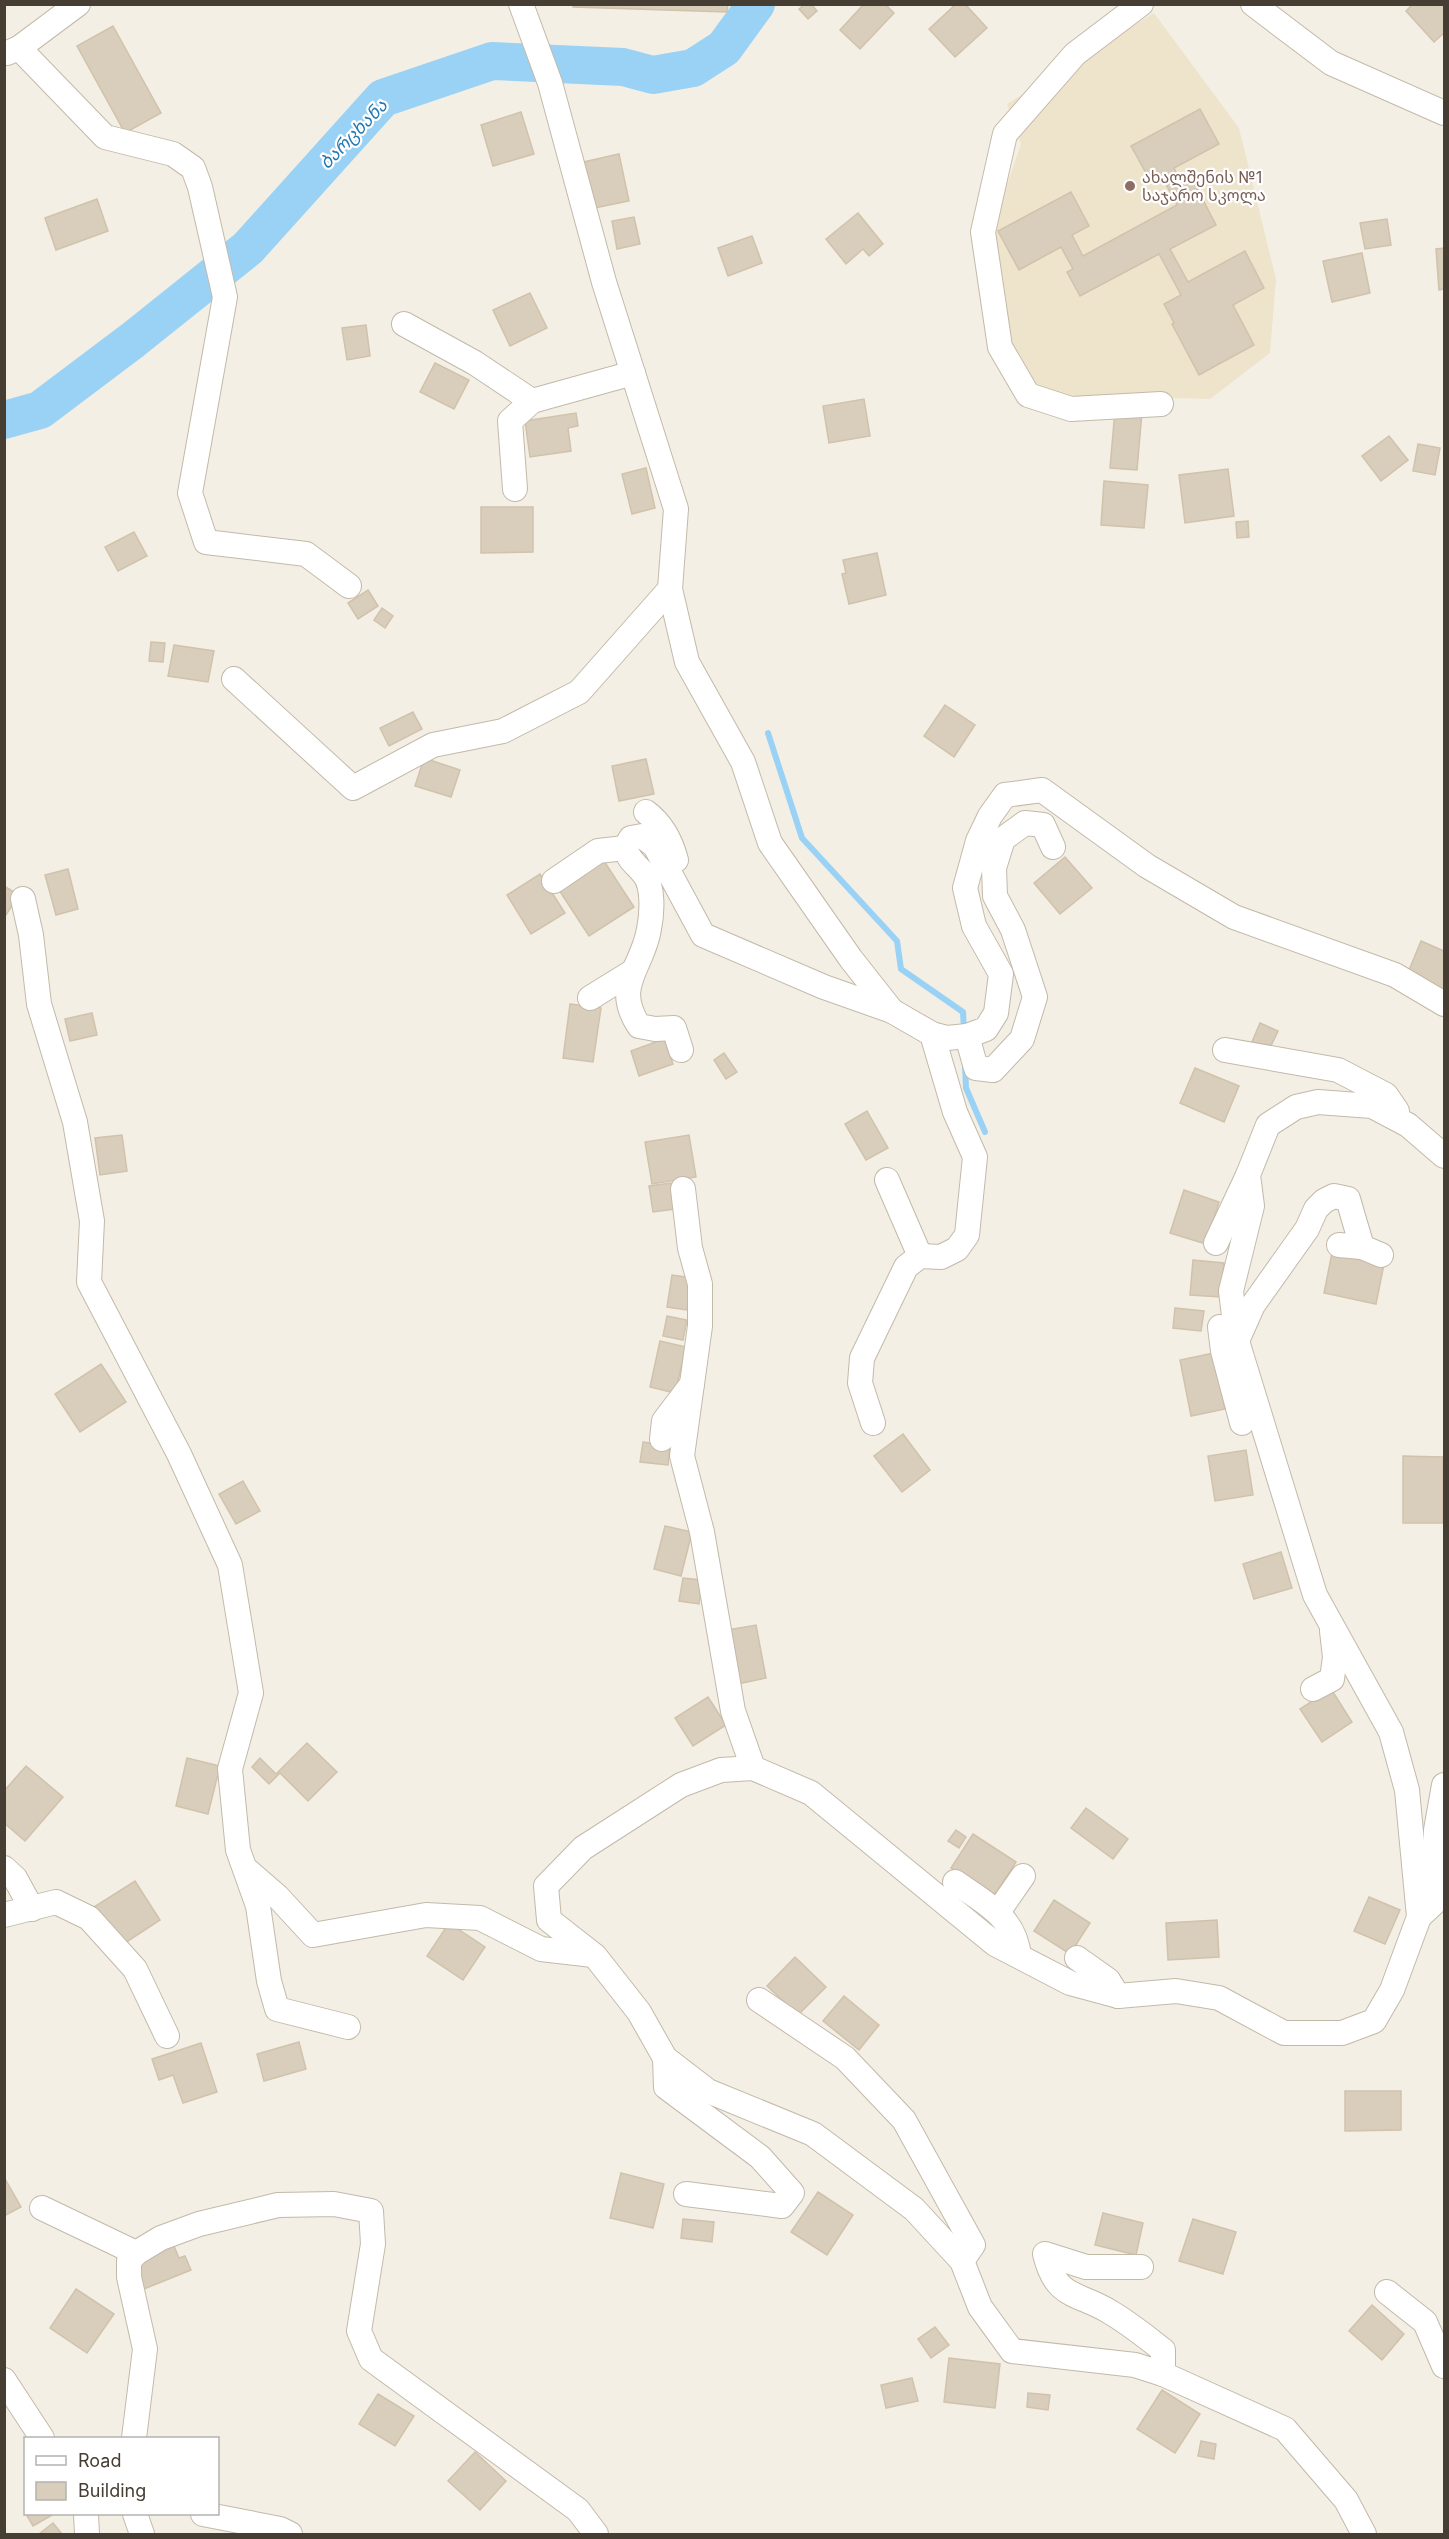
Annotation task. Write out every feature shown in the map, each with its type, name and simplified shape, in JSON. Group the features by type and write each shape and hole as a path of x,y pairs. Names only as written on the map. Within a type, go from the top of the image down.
{"street":[{"path":"78,4 12,51 105,137 173,154 192,168 200,187 225,297 190,493 206,542 306,554 349,586"},
{"path":"1141,4 1076,54 1005,134 983,232 1000,347 1028,395 1071,409 1161,404"},
{"path":"1253,4 1331,63 1444,113"},
{"path":"525,12 550,83 604,282 676,510 670,589 687,662 743,762 770,843 851,959 892,1011"},
{"path":"404,324 475,363 532,401"},
{"path":"514,489 510,421 532,401 633,373"},
{"path":"234,679 353,788 433,745 503,731 579,692 670,589"},
{"path":"681,1050 674,1028 655,1029 639,1026 631,1013 627,995 632,972 642,956 650,930 651,895 645,876 629,860 626,848 631,838 642,836 655,846 703,935 824,987 892,1011 932,1034 947,1038 967,1036 986,1029 996,1013 1001,974 974,926 966,888 978,841 990,816 1005,795 1025,791 1042,790 1147,866 1234,917 1395,975 1444,1004"},
{"path":"646,812 658,821 672,848 688,906"},
{"path":"967,1036 976,1068 993,1070 1022,1039 1035,997 1013,930 994,896 994,868 1003,839 1025,823 1043,825 1053,847"},
{"path":"554,881 598,850 626,848"},
{"path":"23,899 32,935 39,1004 75,1122 92,1221 88,1282 179,1454 230,1565 251,1694 230,1769 238,1850 258,1906 268,1981 277,2009 348,2026"},
{"path":"591,998 632,972"},
{"path":"873,1423 860,1383 862,1358 906,1267 920,1256 941,1257 957,1249 967,1235 975,1157 955,1112 932,1034"},
{"path":"1225,1050 1338,1070 1386,1095 1407,1125"},
{"path":"1216,1243 1268,1125 1296,1107 1318,1102 1372,1106 1407,1125 1444,1156"},
{"path":"1242,1423 1223,1351 1219,1316 1231,1291 1252,1206 1248,1174"},
{"path":"887,1180 920,1256"},
{"path":"683,1189 690,1248 700,1284 700,1326 682,1456 702,1532 733,1711 753,1768"},
{"path":"1237,1341 1253,1305 1307,1229 1316,1209 1324,1201 1334,1196 1348,1199 1362,1238 1361,1249"},
{"path":"1231,1291 1237,1341 1315,1595 1391,1732 1407,1790 1419,1917"},
{"path":"663,1439 664,1421 693,1383"},
{"path":"1261,1474 1258,1442 1265,1429"},
{"path":"1313,1689 1332,1679 1335,1658 1331,1623"},
{"path":"1364,2535 1346,2500 1285,2429 1163,2374 1136,2365 1012,2351 980,2307 962,2261 914,2209 813,2134 708,2091 665,2058 639,2012 596,1956 549,1920 546,1886 583,1848 681,1785 721,1770 753,1768 811,1793 995,1944 1070,1983 1118,1996 1176,1991 1219,1998 1284,2033 1342,2033 1374,2021 1392,1990 1419,1917 1432,1904 1436,1830 1444,1785"},
{"path":"1399,1900 1412,1849"},
{"path":"244,1866 277,1896 313,1935 426,1915 480,1918 541,1949 596,1956"},
{"path":"4,1869 15,1878 32,1908"},
{"path":"998,1912 1023,1876"},
{"path":"955,1882 998,1912 1010,1927 1017,1942 1019,1956"},
{"path":"4,1916 56,1902 88,1918 135,1969 167,2036"},
{"path":"1077,1958 1108,1980 1118,1996"},
{"path":"759,2000 845,2058 904,2120 973,2245 962,2261"},
{"path":"665,2058 666,2087 760,2157 792,2193 782,2206 686,2194"},
{"path":"134,2437 146,2349 129,2277 129,2261 136,2253 161,2238 199,2224 278,2205 334,2204 371,2211 373,2244 359,2331 371,2360 578,2510 596,2535"},
{"path":"42,2208 136,2253"},
{"path":"1141,2268 1086,2267 1045,2254 1049,2270 1069,2294 1109,2311 1163,2350 1163,2374"},
{"path":"1387,2292 1425,2322 1444,2366"},
{"path":"4,2380 41,2437"},
{"path":"86,2515 87,2535"},
{"path":"135,2515 142,2535"},
{"path":"208,2515 280,2529 291,2535"}],"shaded area":[{"name":"ახალშენის №1 საჯარო სკოლა","path":"1154,13 1239,128 1276,279 1270,353 1210,399 1042,395 1016,363 992,228 1021,144 1007,104"}],"building":[{"path":"573,4 728,4 727,12 573,7"},
{"path":"805,4 811,4 817,11 808,19 799,9"},
{"path":"864,4 885,4 894,13 860,49 840,30"},
{"path":"956,4 965,4 987,28 955,57 929,29"},
{"path":"1413,4 1444,5 1444,33 1434,42 1406,11"},
{"path":"113,26 161,113 125,133 77,46"},
{"path":"1200,109 1219,144 1174,168 1180,180 1190,175 1216,225 1170,249 1188,282 1245,251 1264,288 1233,305 1254,345 1199,375 1164,304 1181,295 1159,254 1080,296 1067,272 1073,269 1061,247 1019,270 998,231 1071,192 1089,226 1072,235 1083,256 1177,205 1162,177 1151,182 1131,146"},
{"path":"521,112 534,154 493,166 481,125"},
{"path":"619,154 629,201 594,208 583,162"},
{"path":"97,199 108,231 56,250 45,218"},
{"path":"858,213 883,244 869,256 863,249 846,264 826,239"},
{"path":"634,217 640,244 617,249 612,221"},
{"path":"1387,219 1391,245 1365,249 1360,223"},
{"path":"752,236 762,263 728,276 718,248"},
{"path":"1444,248 1444,289 1439,290 1436,249"},
{"path":"1362,253 1370,293 1332,302 1323,261"},
{"path":"530,293 547,328 510,346 493,310"},
{"path":"366,325 370,356 347,360 342,328"},
{"path":"435,363 469,380 454,409 420,392"},
{"path":"864,399 870,436 829,443 823,406"},
{"path":"1115,410 1142,412 1137,470 1110,468"},
{"path":"576,413 578,426 568,428 571,451 530,457 525,421"},
{"path":"1389,436 1408,460 1381,481 1362,456"},
{"path":"1418,444 1440,448 1435,475 1413,471"},
{"path":"646,468 655,508 632,514 622,474"},
{"path":"1228,469 1234,516 1185,523 1179,475"},
{"path":"1104,481 1148,485 1144,528 1101,525"},
{"path":"481,507 533,507 533,552 481,553"},
{"path":"1248,521 1249,537 1237,538 1236,522"},
{"path":"134,532 147,556 118,571 105,547"},
{"path":"877,553 886,595 849,604 842,574 846,573 843,560"},
{"path":"368,590 378,606 358,619 348,603"},
{"path":"382,608 393,616 385,628 374,620"},
{"path":"151,642 165,643 163,662 149,661"},
{"path":"174,645 214,651 208,682 168,676"},
{"path":"945,705 975,725 954,757 924,736"},
{"path":"413,712 422,729 389,746 380,728"},
{"path":"424,758 460,770 451,797 415,786"},
{"path":"646,759 654,794 619,801 612,766"},
{"path":"1065,857 1092,888 1060,914 1034,883"},
{"path":"602,858 634,907 589,936 557,887"},
{"path":"68,869 78,909 56,915 45,875"},
{"path":"540,874 565,913 531,934 507,895"},
{"path":"4,886 19,895 4,918"},
{"path":"1421,941 1444,951 1444,990 1407,975"},
{"path":"570,1004 601,1008 593,1062 563,1058"},
{"path":"92,1013 97,1035 70,1041 65,1019"},
{"path":"1260,1023 1278,1031 1269,1050 1252,1042"},
{"path":"664,1039 673,1064 639,1076 631,1051"},
{"path":"724,1053 737,1072 726,1079 714,1060"},
{"path":"1195,1068 1239,1086 1224,1122 1180,1103"},
{"path":"867,1111 888,1148 866,1160 845,1124"},
{"path":"122,1135 127,1171 100,1175 95,1138"},
{"path":"689,1135 696,1177 652,1184 645,1142"},
{"path":"671,1183 675,1209 653,1212 649,1186"},
{"path":"1184,1190 1219,1202 1206,1244 1170,1233"},
{"path":"1332,1253 1384,1264 1376,1304 1324,1293"},
{"path":"1193,1260 1224,1263 1221,1297 1190,1295"},
{"path":"672,1275 692,1278 687,1310 667,1307"},
{"path":"1175,1308 1204,1311 1201,1331 1173,1328"},
{"path":"667,1316 687,1320 683,1340 663,1336"},
{"path":"660,1341 686,1347 675,1393 650,1387"},
{"path":"1214,1353 1225,1409 1191,1416 1180,1360"},
{"path":"101,1364 126,1402 80,1432 55,1394"},
{"path":"903,1434 930,1470 902,1492 874,1456"},
{"path":"643,1442 670,1446 668,1465 640,1462"},
{"path":"1246,1450 1253,1495 1215,1501 1208,1456"},
{"path":"1403,1456 1443,1457 1443,1523 1403,1523"},
{"path":"243,1481 260,1511 236,1524 219,1494"},
{"path":"665,1526 692,1532 681,1576 654,1569"},
{"path":"1281,1552 1292,1588 1254,1599 1243,1564"},
{"path":"683,1578 702,1580 699,1604 679,1601"},
{"path":"756,1625 766,1678 737,1684 727,1630"},
{"path":"1331,1689 1352,1722 1322,1742 1300,1709"},
{"path":"708,1697 726,1725 693,1746 675,1718"},
{"path":"307,1743 337,1772 308,1801 280,1773 269,1784 252,1767 260,1758 276,1774"},
{"path":"187,1758 220,1766 208,1814 176,1806"},
{"path":"26,1766 63,1797 25,1841 4,1823 4,1791"},
{"path":"1086,1808 1128,1839 1113,1859 1071,1828"},
{"path":"956,1830 966,1837 959,1848 948,1841"},
{"path":"973,1834 1016,1862 994,1896 951,1868"},
{"path":"135,1881 160,1920 119,1947 94,1907"},
{"path":"1369,1897 1400,1910 1385,1944 1354,1931"},
{"path":"1054,1900 1090,1923 1070,1954 1034,1931"},
{"path":"1217,1920 1219,1957 1168,1960 1166,1923"},
{"path":"449,1923 485,1947 463,1980 427,1956"},
{"path":"795,1957 826,1987 798,2015 767,1986"},
{"path":"844,1996 879,2025 859,2050 823,2021"},
{"path":"299,2042 306,2069 264,2081 257,2054"},
{"path":"201,2043 217,2092 183,2103 173,2075 159,2080 152,2059"},
{"path":"1345,2091 1401,2091 1401,2130 1345,2131"},
{"path":"621,2173 664,2184 653,2228 610,2218"},
{"path":"4,2177 21,2207 4,2216"},
{"path":"818,2192 853,2215 827,2255 791,2232"},
{"path":"1103,2213 1143,2223 1136,2255 1095,2245"},
{"path":"683,2219 714,2222 712,2242 681,2238"},
{"path":"1193,2219 1236,2232 1223,2274 1179,2261"},
{"path":"174,2246 179,2258 185,2256 191,2270 144,2289 133,2262"},
{"path":"76,2289 114,2314 87,2353 50,2328"},
{"path":"1372,2305 1404,2334 1382,2360 1349,2331"},
{"path":"935,2327 949,2345 931,2358 918,2339"},
{"path":"949,2358 1000,2364 995,2408 944,2402"},
{"path":"912,2378 918,2401 886,2408 881,2385"},
{"path":"1162,2390 1200,2414 1175,2453 1137,2429"},
{"path":"1028,2393 1050,2395 1048,2410 1027,2407"},
{"path":"378,2394 414,2416 395,2446 359,2424"},
{"path":"1201,2441 1216,2444 1214,2459 1198,2456"},
{"path":"475,2452 506,2481 480,2510 448,2481"},
{"path":"27,2515 52,2515 33,2526"},
{"path":"53,2523 62,2534 39,2534"}],"waterway":[{"name":"ბარცხანა","path":"4,420 40,410 133,340 248,248 383,98 492,61 623,67 653,75 693,68 724,48 756,4"},
{"path":"768,733 802,838 897,941 901,969 963,1012 964,1030"},
{"path":"965,1065 966,1088 985,1132"}],"place":[{"name":"ახალშენის №1 საჯარო სკოლა","path":"1130,186"}]}
